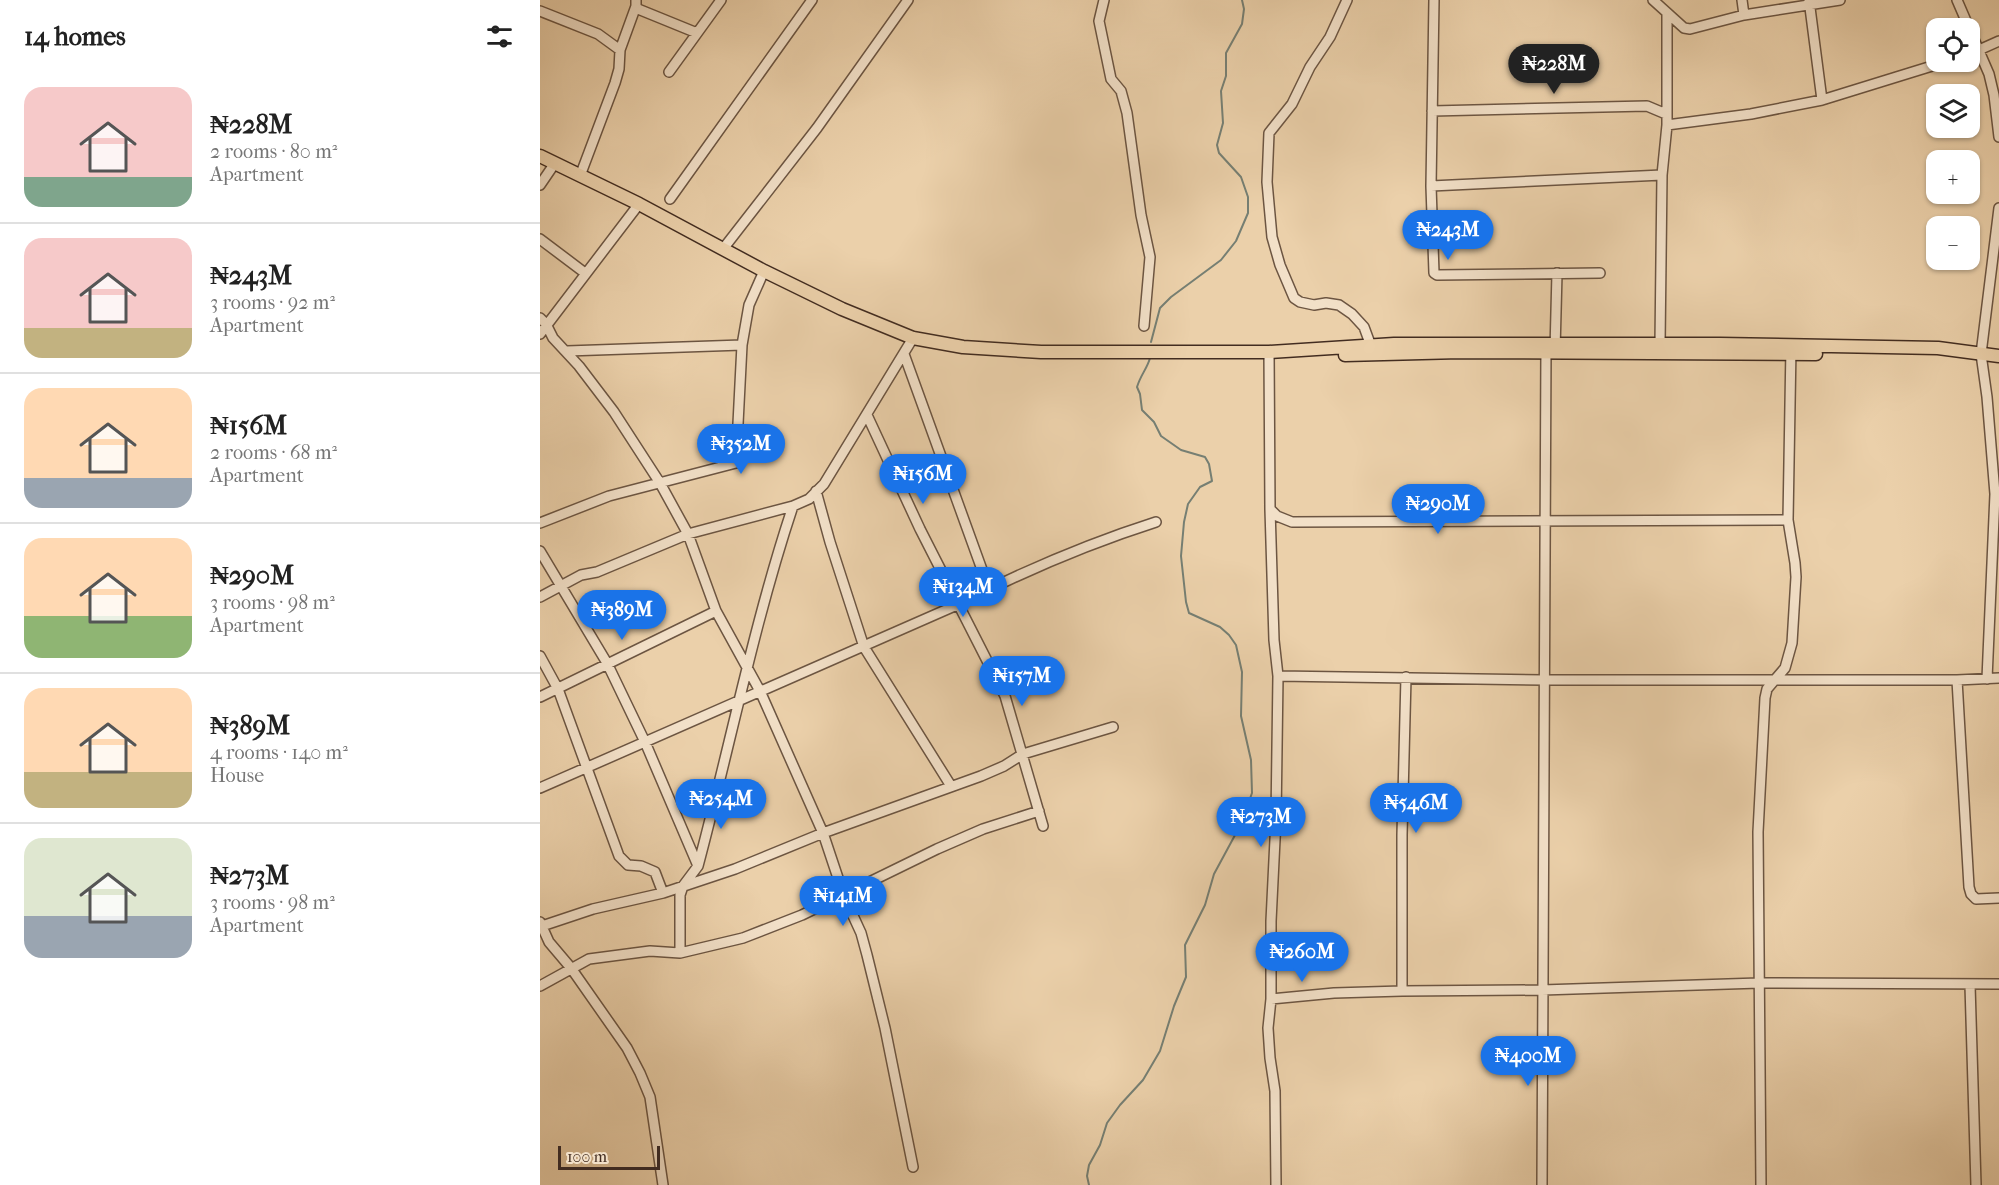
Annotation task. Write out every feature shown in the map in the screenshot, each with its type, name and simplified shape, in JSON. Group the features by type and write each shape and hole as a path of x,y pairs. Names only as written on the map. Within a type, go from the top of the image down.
{"main road":[{"path":"540,156 639,204 764,271 842,309 913,338 987,350 1269,352 1371,346 1791,350"},
{"path":"1311,351 1336,355 1660,344 1938,356 1981,354 1999,356"}],"street":[{"path":"545,0 540,9 598,34 620,50"},
{"path":"669,72 721,0"},
{"path":"670,199 812,0"},
{"path":"723,249 817,128 908,0"},
{"path":"1104,0 1099,21 1112,79 1121,91 1127,113 1141,215 1150,257 1144,326"},
{"path":"1347,0 1330,37 1310,67 1292,104 1269,133 1267,182 1272,237 1280,265 1294,298 1314,305 1326,303 1339,305 1365,327 1371,346"},
{"path":"1434,0 1431,186 1434,273 1437,275 1600,273"},
{"path":"1653,0 1684,28 1690,29 1809,2 1840,0"},
{"path":"1742,0 1744,15"},
{"path":"1957,0 1965,18"},
{"path":"1809,2 1822,100"},
{"path":"636,3 638,9 697,33"},
{"path":"580,176 615,83 619,69 620,50 636,3"},
{"path":"1660,344 1667,14"},
{"path":"1999,41 1980,50 1994,95 1999,137"},
{"path":"1666,126 1751,114 1822,100 1926,68"},
{"path":"1432,111 1647,106 1666,114"},
{"path":"540,185 555,163"},
{"path":"1431,186 1662,176"},
{"path":"540,334 543,321 585,273 639,204"},
{"path":"1988,679 1995,494 1981,354 1999,208"},
{"path":"540,240 585,273"},
{"path":"540,523 609,496 736,462 742,345 749,305 764,271"},
{"path":"1542,1185 1544,521 1551,348 1557,273"},
{"path":"1988,295 1999,296"},
{"path":"543,321 553,338 567,351 614,412 660,483 688,534 716,611 760,691 822,833 844,896 861,933 885,1028 913,1167"},
{"path":"540,597 581,575 597,572 688,534 794,506 809,499 824,484 913,338"},
{"path":"567,351 742,345"},
{"path":"1761,1185 1758,832 1763,717 1767,689 1785,668 1792,643 1796,563 1788,520 1791,350"},
{"path":"1269,352 1270,509 1274,640 1278,676 1271,999 1268,1028 1275,1091 1276,1185"},
{"path":"904,354 989,589"},
{"path":"867,415 957,605 1005,696 1043,826"},
{"path":"816,492 864,647 951,786"},
{"path":"680,953 680,895 683,886 698,866 781,542 794,506"},
{"path":"1270,509 1277,516 1292,522 1788,520"},
{"path":"540,788 864,647 1103,539 1156,522"},
{"path":"540,551 607,663 645,742 698,866"},
{"path":"540,697 716,611"},
{"path":"540,656 558,689 619,856 628,865 641,866 655,873 663,893"},
{"path":"1278,676 1543,680 1957,680 1999,678"},
{"path":"1402,991 1402,835 1406,677"},
{"path":"1957,680 1969,887 1971,894 1977,899 1999,898"},
{"path":"663,1185 650,1097 640,1073 627,1048 572,968 549,942 541,924 592,909 663,893 735,869 822,833 981,776 1023,754 1113,727"},
{"path":"540,986 589,959 650,951 680,953 743,938 844,896 937,849 983,829 1039,811"},
{"path":"1271,999 1334,993 1542,990 1759,982 1999,984"},
{"path":"1970,985 1976,1185"}],"waterway":[{"path":"1151,342 1160,308 1171,297 1221,260 1236,241 1248,213 1248,197 1241,177 1219,153 1217,145 1223,123 1221,91 1226,76 1226,53 1242,24 1244,9 1242,0"},
{"path":"1089,1185 1087,1176 1089,1165 1100,1145 1107,1123 1143,1080 1160,1051 1186,977 1185,945 1205,905 1214,874 1241,824 1252,793 1251,760 1241,716 1242,672 1236,645 1220,627 1189,613 1186,602 1181,556 1184,522 1188,504 1200,487 1212,481 1209,464 1205,457 1181,450 1161,436 1154,422 1142,410 1137,387 1150,358"}]}
